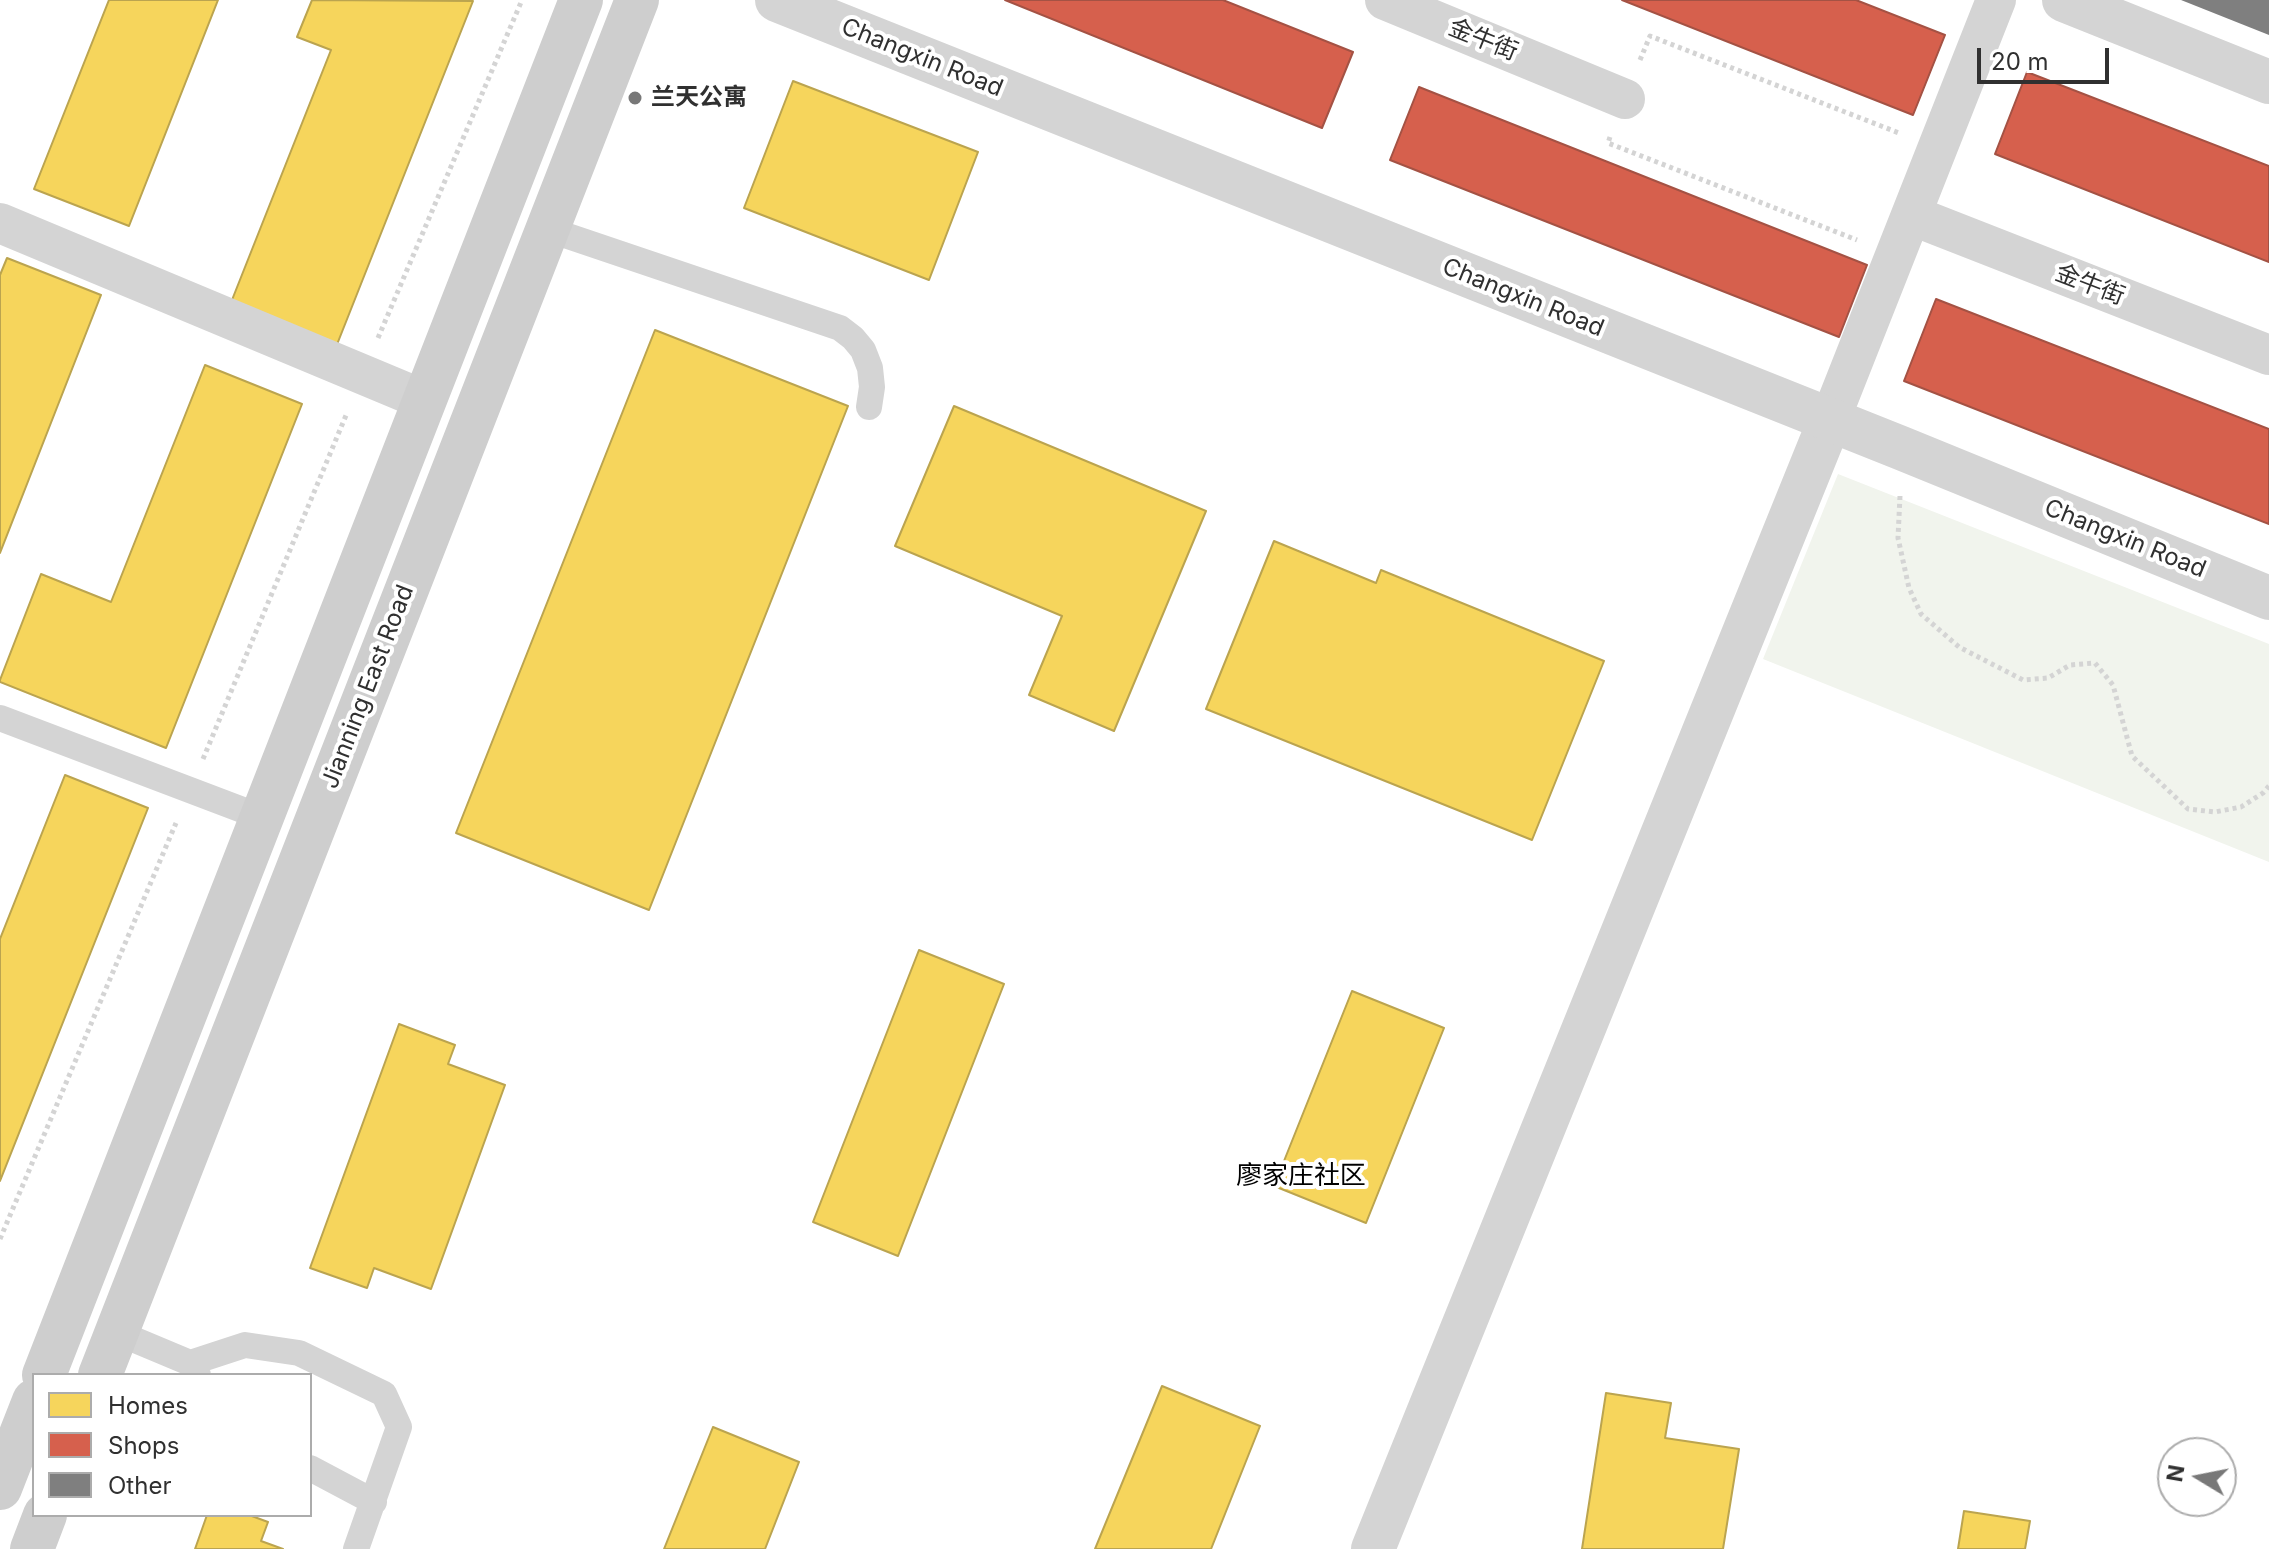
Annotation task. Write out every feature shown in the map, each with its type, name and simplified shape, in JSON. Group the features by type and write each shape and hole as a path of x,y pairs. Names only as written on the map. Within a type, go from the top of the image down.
{"main road":[{"path":"45,1373 581,0"},
{"name":"Jianning East Road","path":"101,1373 637,0"},
{"path":"0,1488 32,1406"},
{"path":"32,1549 44,1517"}],"street":[{"name":"Changxin Road","path":"777,0 2269,598"},
{"name":"金牛街","path":"1385,0 1625,99"},
{"path":"1373,1549 1830,420 1996,0"},
{"path":"2064,0 2269,82"},
{"name":"金牛街","path":"1911,215 2269,355"},
{"path":"0,223 424,400"}],"lane":[{"path":"547,229 840,328 863,350 870,368 872,387 869,407"},
{"path":"0,718 261,817"},
{"path":"116,1332 194,1369 245,1345 299,1353 384,1394 399,1427 356,1549"},
{"path":"312,1469 374,1502"}],"path":[{"path":"0,1239 522,0"},
{"path":"1895,255 1608,143 1650,36 1938,148"},
{"path":"1901,448 1898,538 1909,588 1921,614 1959,647 2023,680 2048,678 2070,665 2095,663 2113,685 2132,756 2188,809 2215,812 2241,807 2269,786"}],"shaded area":[{"path":"1838,474 2269,644 2269,862 1763,659"}],"building: Homes":[{"path":"109,0 218,0 129,226 34,189"},
{"path":"312,0 473,1 336,347 230,305 331,50 297,37"},
{"path":"793,81 978,152 929,280 744,208"},
{"path":"7,258 101,295 0,553 0,275"},
{"path":"655,330 848,406 649,910 456,833"},
{"path":"205,365 302,404 166,748 0,680 41,574 111,602"},
{"path":"954,406 1206,511 1114,731 1029,695 1062,616 895,546"},
{"path":"1274,541 1376,583 1381,570 1604,661 1532,840 1206,709"},
{"path":"65,775 148,808 0,1181 0,939"},
{"path":"919,950 1004,984 898,1256 813,1222"},
{"path":"1352,991 1444,1028 1366,1223 1274,1186"},
{"path":"399,1024 455,1045 448,1064 505,1085 431,1289 374,1268 367,1288 310,1268"},
{"path":"1162,1386 1260,1426 1211,1549 1095,1549"},
{"path":"1606,1393 1671,1403 1665,1438 1739,1449 1723,1549 1582,1549"},
{"path":"713,1427 799,1462 765,1549 664,1549"},
{"path":"1964,1511 2030,1521 2025,1549 1958,1549"},
{"path":"206,1517 254,1517 268,1522 261,1541 283,1549 195,1549"}],"building: Shops":[{"path":"1005,0 1223,0 1353,52 1322,128"},
{"path":"1622,0 1856,0 1945,35 1913,115"},
{"path":"2027,72 2269,166 2269,262 1995,154"},
{"path":"1419,87 1867,265 1839,337 1390,160"},
{"path":"1936,299 2269,429 2269,524 1904,381"}],"building: Other":[{"path":"2181,0 2269,0 2269,35"}],"place":[{"name":"兰天公寓","path":"635,98"}],"district":[{"name":"廖家庄社区","path":"1301,1176"}]}
